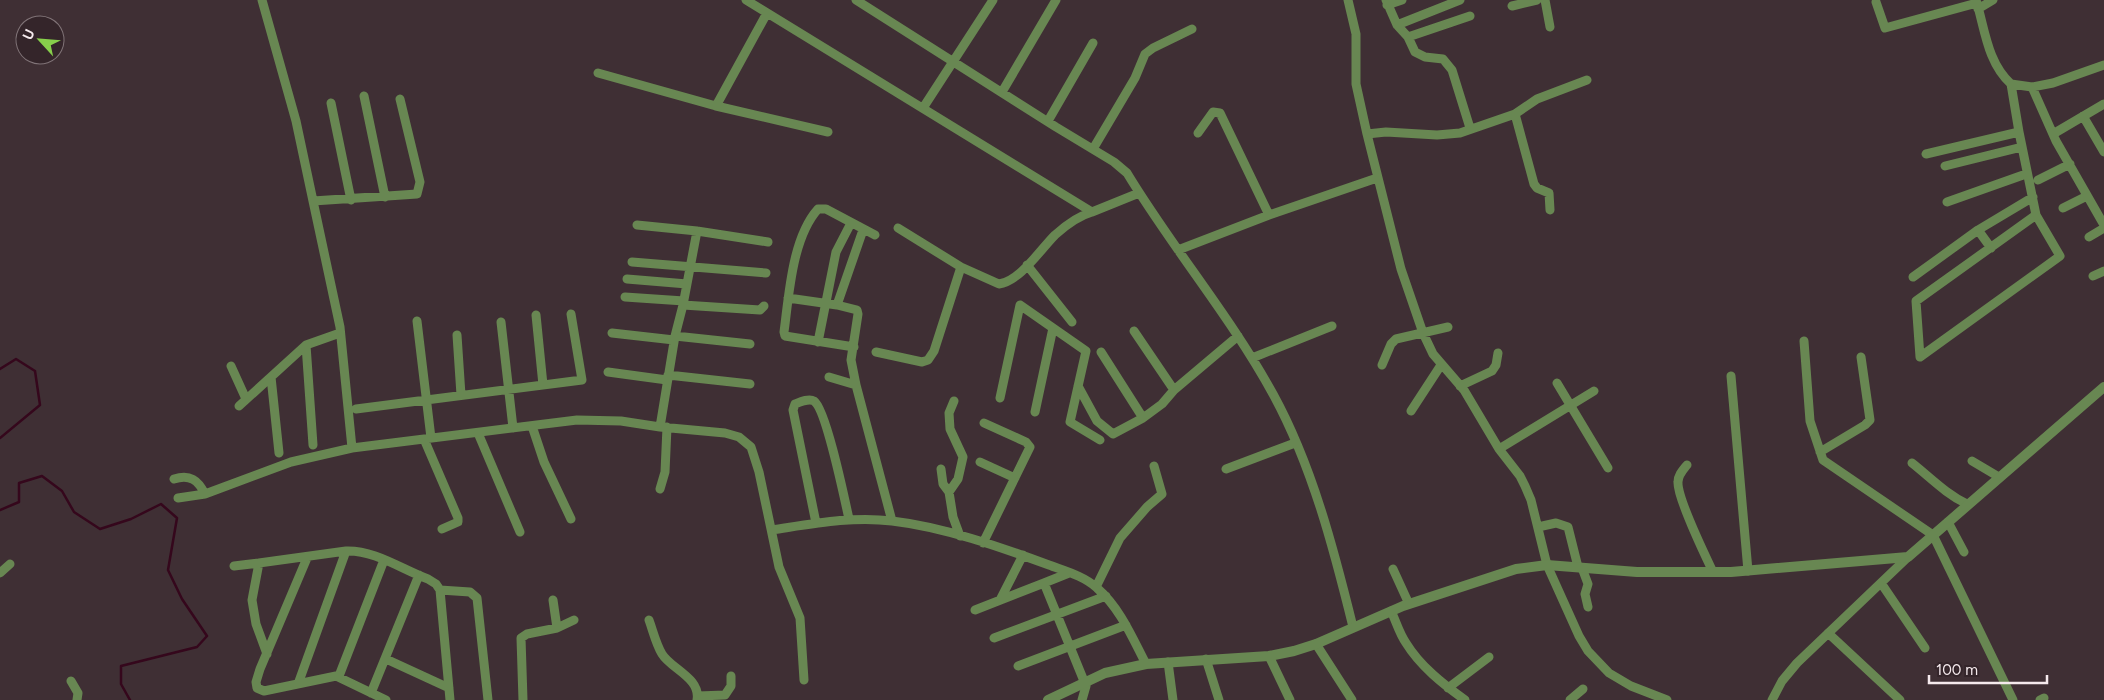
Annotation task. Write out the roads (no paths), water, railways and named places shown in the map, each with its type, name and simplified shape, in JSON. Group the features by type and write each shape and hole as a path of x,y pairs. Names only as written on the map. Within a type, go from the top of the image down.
{"street":[{"path":"262,0 296,121 314,201 340,333 352,448"},
{"path":"746,0 1092,212"},
{"path":"856,0 1122,168 1238,336 1274,396 1295,443 1334,549 1352,627"},
{"path":"923,108 993,0"},
{"path":"1002,92 1056,0"},
{"path":"1348,0 1356,34 1356,84 1367,134 1401,269 1422,333 1441,365 1460,386 1499,449 1520,476 1538,527 1547,565 1578,636 1603,668 1631,686 1667,700"},
{"path":"1402,0 1386,3 1397,24 1408,37 1415,52 1425,57 1443,59 1452,70 1470,128"},
{"path":"1397,24 1460,0"},
{"path":"1512,6 1537,0"},
{"path":"1545,0 1550,27"},
{"path":"1876,2 1885,28 1993,0"},
{"path":"1977,4 1996,67 2011,84 2026,174 2033,196 2036,215 2060,256 1920,357 1916,301 2036,215"},
{"path":"716,106 767,13"},
{"path":"1408,37 1470,16"},
{"path":"1093,149 1135,78 1145,54 1153,48 1192,29"},
{"path":"1048,121 1093,43"},
{"path":"2011,84 2032,87 2063,80 2104,65"},
{"path":"598,73 716,106 828,132"},
{"path":"1367,134 1386,132 1447,135 1460,132 1515,114 1537,99 1587,80"},
{"path":"2032,87 2053,134 2104,226 2089,237"},
{"path":"364,96 384,197"},
{"path":"314,201 351,200 417,194 420,182 400,99"},
{"path":"331,103 351,200"},
{"path":"2053,134 2104,104"},
{"path":"1198,133 1213,112 1220,113 1270,214"},
{"path":"1515,114 1532,178 1537,188 1549,192 1550,210"},
{"path":"2083,116 2104,152"},
{"path":"1926,154 2019,132"},
{"path":"1945,166 2022,147"},
{"path":"2038,180 2070,164"},
{"path":"1947,202 2026,174"},
{"path":"1178,250 1270,214 1377,178"},
{"path":"898,228 961,267 999,284 1012,279 1065,227 1083,215 1139,193"},
{"path":"1913,277 1978,230 2033,196"},
{"path":"2063,208 2087,196"},
{"path":"854,347 784,335 788,298 800,245 816,212 820,208 826,209 850,224 874,235"},
{"path":"818,342 836,252 850,224"},
{"path":"637,225 696,231 768,242"},
{"path":"837,305 863,230"},
{"path":"1978,230 1991,248"},
{"path":"660,489 665,472 664,427 668,377 696,231"},
{"path":"632,262 766,273"},
{"path":"1027,265 1072,322"},
{"path":"876,352 922,362 928,360 934,351 961,267"},
{"path":"2093,276 2104,270"},
{"path":"627,279 687,284"},
{"path":"625,297 760,310 764,306"},
{"path":"788,298 854,308 858,311 851,363 892,521"},
{"path":"1000,398 1020,305 1086,351 1070,422 1100,440"},
{"path":"356,409 582,380 571,314"},
{"path":"536,315 543,385"},
{"path":"417,321 427,400 428,438 458,518 458,522 442,529"},
{"path":"501,322 514,428"},
{"path":"1252,358 1332,326"},
{"path":"1382,365 1394,342 1448,327"},
{"path":"1035,412 1053,328"},
{"path":"1134,331 1174,390"},
{"path":"231,366 242,402 306,345 340,333"},
{"path":"612,333 750,344"},
{"path":"457,335 461,396"},
{"path":"1078,386 1097,421 1113,434 1143,418 1162,404 1174,390 1238,336"},
{"path":"1804,341 1810,421 1825,462 1933,535 2013,700"},
{"path":"306,345 313,445"},
{"path":"1101,352 1143,418"},
{"path":"1460,386 1492,371 1496,365 1498,353"},
{"path":"1820,452 1870,420 1861,356"},
{"path":"1411,411 1441,365"},
{"path":"608,372 750,384"},
{"path":"1731,376 1748,571"},
{"path":"271,377 280,453"},
{"path":"828,377 856,385"},
{"path":"1557,383 1608,468"},
{"path":"1772,700 1782,681 1797,663 1908,557 2104,387"},
{"path":"1499,449 1594,391"},
{"path":"816,523 793,410 796,404 812,400 815,402 822,419 832,449 849,519"},
{"path":"949,492 958,478 963,457 950,429 949,413 954,401"},
{"path":"178,498 205,494 291,462 352,448 532,426 558,421 595,419 725,433 739,437 748,444 756,457 782,574 800,618 804,680"},
{"path":"982,543 1029,450 1029,444 984,423"},
{"path":"532,426 544,462 571,519"},
{"path":"478,433 520,532"},
{"path":"1226,469 1295,443"},
{"path":"1972,461 1999,477"},
{"path":"980,462 1015,478"},
{"path":"1912,463 1938,483 1945,492 1967,504"},
{"path":"1687,465 1681,472 1677,482 1713,572"},
{"path":"1096,587 1120,538 1147,507 1162,494 1154,466"},
{"path":"941,469 943,484 949,492 953,517 960,536"},
{"path":"174,478 192,478 200,484 205,494"},
{"path":"772,530 849,519 892,521 960,536 1023,555 1069,573 1096,587 1106,596 1126,625 1146,664"},
{"path":"1948,522 1964,552"},
{"path":"1538,527 1556,523 1568,527 1580,568 1588,584 1585,594 1588,607"},
{"path":"298,684 346,551"},
{"path":"234,566 306,558 346,551 367,553 434,582 440,590 450,700"},
{"path":"1000,600 1023,555"},
{"path":"1048,700 1105,673 1146,664 1268,656 1316,644 1409,604 1516,569 1547,565 1637,572 1748,571 1908,557"},
{"path":"306,558 256,682 259,690 264,692 339,676 386,700"},
{"path":"339,676 384,560"},
{"path":"260,563 252,594 252,607 267,654"},
{"path":"0,573 10,564"},
{"path":"1394,569 1409,604"},
{"path":"975,610 1069,573"},
{"path":"371,693 419,575"},
{"path":"1044,583 1086,688 1082,700"},
{"path":"1881,583 1925,648"},
{"path":"440,590 470,592 477,598 488,700"},
{"path":"994,638 1106,596"},
{"path":"553,600 557,628"},
{"path":"1391,611 1404,641 1414,655 1448,688 1465,700"},
{"path":"523,700 521,638 525,635 557,628 574,620"},
{"path":"649,620 663,655 696,688 697,698 725,695 731,686 731,676"},
{"path":"1018,666 1126,625"},
{"path":"1828,633 1900,700"},
{"path":"1316,644 1352,700"},
{"path":"1268,656 1290,700"},
{"path":"1448,688 1489,657"},
{"path":"386,659 449,688"},
{"path":"1206,659 1218,700"},
{"path":"1168,662 1172,700"},
{"path":"70,680 78,693 77,700"},
{"path":"1570,700 1583,689"}],"waterway":[{"path":"0,369 16,359 35,371 40,405 0,438"},
{"path":"0,510 19,502 19,483 42,476 62,491 74,512 100,529 131,519 161,504 177,518 168,570 182,599 207,636 197,647 121,666 121,684 130,700"}]}
